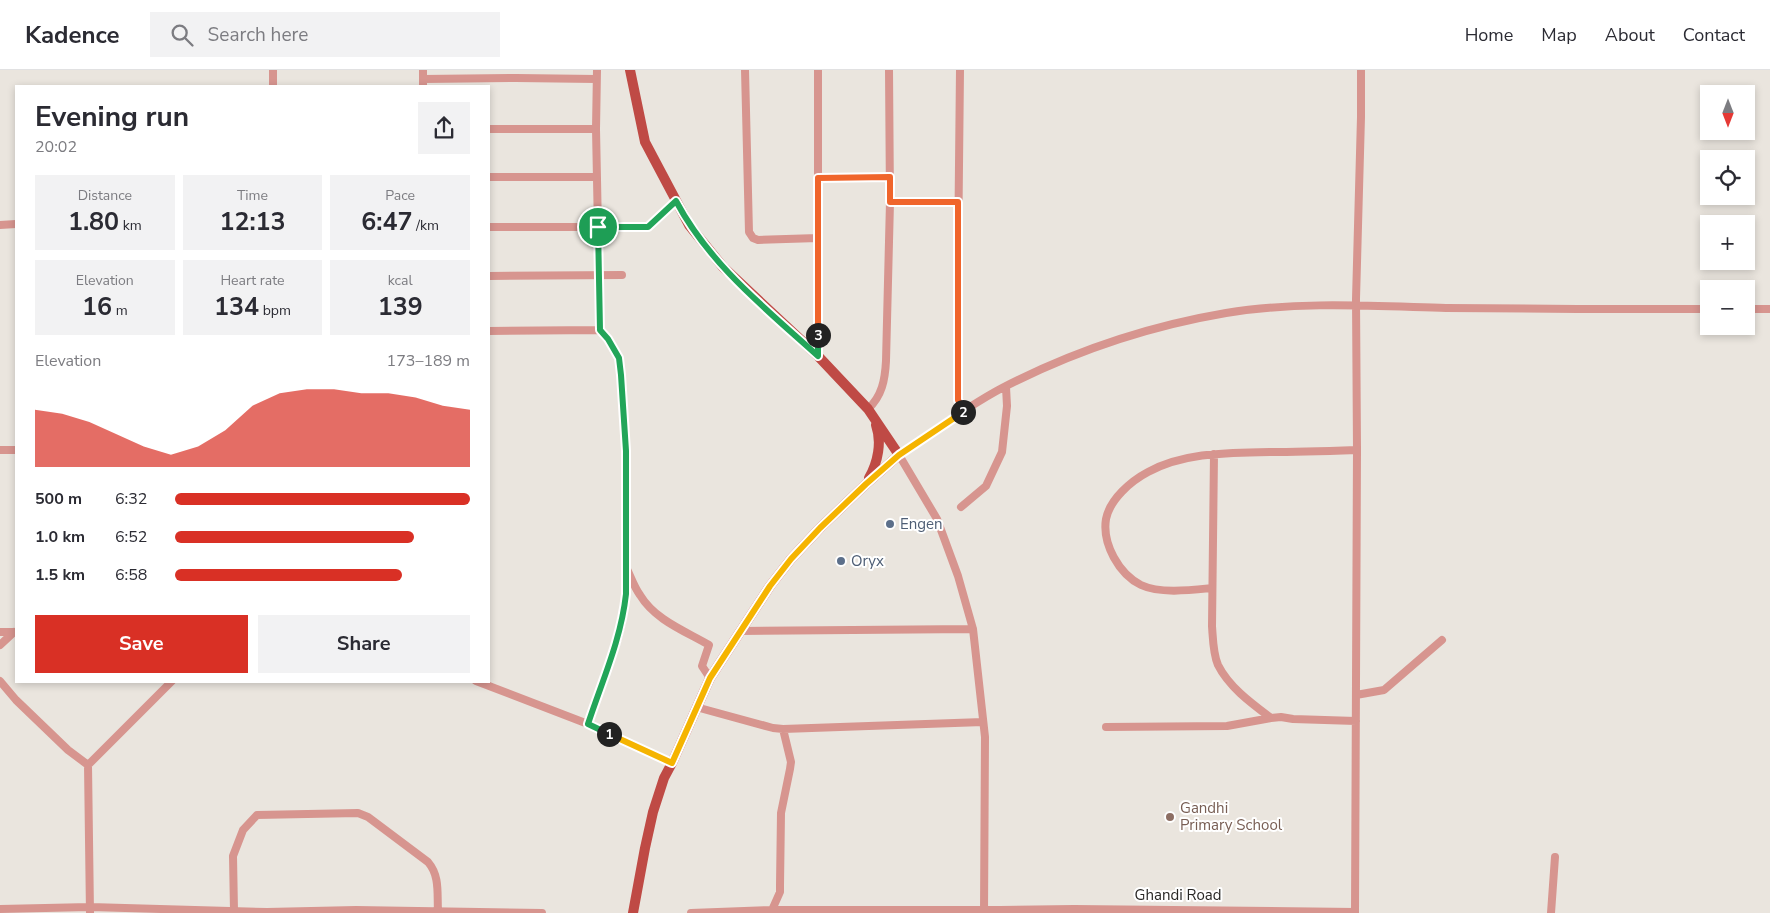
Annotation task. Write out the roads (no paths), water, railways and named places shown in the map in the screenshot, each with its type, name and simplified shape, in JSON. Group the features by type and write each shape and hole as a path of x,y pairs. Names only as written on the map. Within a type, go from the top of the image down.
{"main road":[{"path":"630,70 645,142 689,225 723,267 818,356 869,411 899,455 820,528 791,559 770,586 710,678 664,778 654,812 633,913"},
{"path":"866,484 874,467 878,449 878,431 869,411"}],"street":[{"path":"273,70 273,85"},
{"path":"422,70 423,83 516,78 596,79"},
{"path":"588,724 621,626 626,594 626,451 621,375 619,358 608,339 600,330 596,177 597,70"},
{"path":"745,70 749,232 758,240 818,238"},
{"path":"818,70 818,356"},
{"path":"869,411 878,398 885,376 890,202 889,70"},
{"path":"960,70 958,400 964,411"},
{"path":"1355,912 1356,306 1361,70"},
{"path":"490,129 596,129"},
{"path":"490,177 596,177"},
{"path":"818,178 890,177"},
{"path":"490,226 648,227 676,201"},
{"path":"890,202 958,202"},
{"path":"0,224 15,224"},
{"path":"490,276 622,275"},
{"path":"984,911 983,722 973,629 958,576 937,518 899,455 964,411 1006,387 1051,365 1104,345 1196,319 1227,313 1297,305 1700,309"},
{"path":"1755,309 1770,309"},
{"path":"490,331 600,330"},
{"path":"961,506 986,486 1002,452 1007,406 1006,387"},
{"path":"0,450 15,450"},
{"path":"1212,588 1188,591 1163,590 1143,586 1130,579 1120,568 1112,553 1106,534 1106,518 1115,500 1127,486 1138,477 1166,464 1186,458 1214,454 1357,450"},
{"path":"1214,454 1213,645 1218,664 1230,683 1271,718"},
{"path":"626,566 641,597 653,612 709,645 702,666 710,678"},
{"path":"740,631 973,629"},
{"path":"0,632 15,632"},
{"path":"0,645 15,632"},
{"path":"1356,695 1384,690 1442,640"},
{"path":"0,680 16,700 68,750 88,765"},
{"path":"90,910 88,765 170,683"},
{"path":"481,683 588,724 672,763"},
{"path":"696,708 783,729 983,722"},
{"path":"1106,727 1227,726 1281,717 1356,721"},
{"path":"772,910 780,886 781,813 791,762 783,729"},
{"path":"234,911 233,856 243,830 257,815 358,813 368,817 428,862 433,868 436,875 438,911"},
{"path":"1551,913 1555,857"},
{"path":"0,909 266,912 356,910 542,913"},
{"name":"Ghandi Road","path":"691,913 772,910 984,911 1092,909 1355,912"}],"place":[{"name":"Engen","path":"890,524"},
{"name":"Oryx","path":"841,561"},
{"name":"Gandhi Primary School","path":"1170,817"}]}
